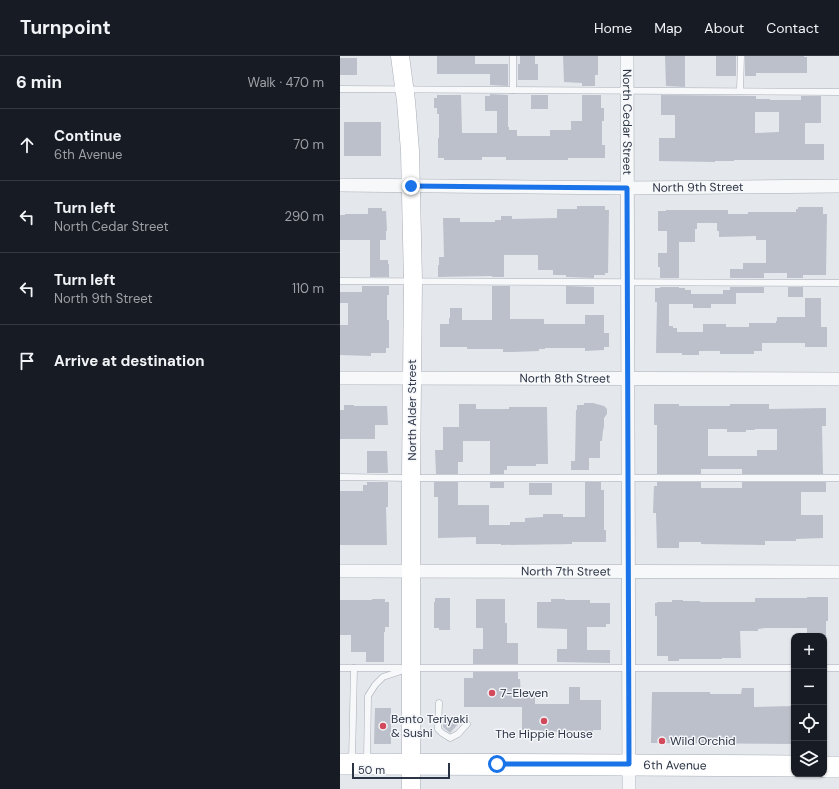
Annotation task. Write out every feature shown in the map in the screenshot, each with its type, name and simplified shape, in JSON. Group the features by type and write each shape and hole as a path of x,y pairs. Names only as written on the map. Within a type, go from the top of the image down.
{"main road":[{"name":"6th Avenue","path":"353,764 629,764 791,766"},
{"path":"827,766 839,767"}],"street":[{"name":"North Alder Street","path":"400,56 410,151 413,282 411,478 411,789"},
{"name":"North Cedar Street","path":"627,56 629,789"},
{"name":"North 9th Street","path":"340,184 627,188 839,186"},
{"name":"North 8th Street","path":"340,378 839,379"},
{"name":"North 7th Street","path":"340,571 839,572"}],"lane":[{"path":"513,56 513,90"},
{"path":"740,91 741,56"},
{"path":"340,88 839,92"},
{"path":"340,281 839,283"},
{"path":"340,477 839,478"},
{"path":"340,668 791,668"},
{"path":"353,764 354,668"},
{"path":"353,764 368,696 374,685 383,677 411,668"},
{"path":"827,668 839,668"},
{"path":"439,703 438,729 442,733 450,738 458,734 467,724"}],"building":[{"path":"437,56 475,56 475,64 508,64 508,86 490,85 490,74 437,74"},
{"path":"520,56 535,56 535,64 538,64 538,80 518,80 518,64 520,64"},
{"path":"563,56 598,56 598,75 595,75 595,86 582,86 582,83 564,82"},
{"path":"665,56 685,56 685,87 666,86"},
{"path":"716,56 736,56 736,76 716,76"},
{"path":"745,56 804,56 807,57 807,73 756,73 756,76 745,76"},
{"path":"340,58 357,58 357,75 340,75"},
{"path":"490,94 508,95 508,127 509,130 517,130 517,136 550,136 550,130 571,130 571,121 582,121 582,95 601,95 601,108 604,108 604,121 602,121 602,145 605,145 605,158 568,158 568,160 506,160 506,157 482,157 482,160 444,160 444,158 438,158 439,114 437,114 437,108 434,108 434,98 437,98 437,95 461,95 462,133 497,133 497,111 485,111 485,96 490,96"},
{"path":"531,95 548,95 548,109 531,109"},
{"path":"661,95 756,96 756,99 770,100 801,100 801,96 821,96 821,123 805,123 805,144 824,144 824,160 734,160 715,162 659,161 659,138 675,138 675,115 661,115","holes":["755,112 779,112 779,132 755,133"]},
{"path":"344,122 381,122 381,156 344,156"},
{"path":"577,206 605,206 605,210 609,210 608,273 605,273 605,275 594,275 594,278 553,275 553,270 538,270 538,255 504,255 504,277 438,277 439,257 444,257 443,218 460,218 460,222 495,222 495,220 501,220 501,216 512,216 512,219 557,218 557,209 577,209"},
{"path":"798,207 823,207 823,214 827,214 826,275 803,275 803,278 787,278 787,273 764,273 764,278 730,278 730,269 743,269 743,263 766,263 766,240 756,240 756,236 719,237 717,223 697,223 697,229 695,229 695,242 679,242 679,278 660,278 658,253 667,253 667,231 658,231 658,211 728,210 728,214 748,214 748,212 796,212"},
{"path":"368,208 382,208 382,211 386,211 386,240 380,240 380,260 388,260 389,277 370,277 370,240 340,240 340,215 368,214"},
{"path":"362,286 389,286 389,295 387,295 387,320 389,320 389,348 386,348 386,353 371,353 371,356 340,355 340,325 348,325 348,303 340,303 340,292 362,292"},
{"path":"492,286 510,286 510,319 544,319 544,324 585,324 585,315 604,315 604,333 609,333 609,347 604,347 604,350 585,351 585,348 545,348 539,349 539,351 503,352 503,349 440,347 440,324 449,324 450,308 462,308 462,320 492,320"},
{"path":"566,286 594,287 594,304 566,304"},
{"path":"730,287 764,287 764,293 736,293 736,304 711,304 711,308 693,308 693,304 669,304 669,326 677,328 677,332 703,332 703,324 726,324 726,327 749,327 749,323 776,323 777,317 805,317 805,298 821,298 821,327 827,327 827,347 805,347 805,343 762,343 762,351 754,351 754,354 720,354 720,351 699,351 699,355 682,355 682,353 656,353 657,302 655,302 655,288 685,288 685,290 691,290 691,294 723,294 723,290 730,290"},
{"path":"788,287 803,287 803,297 788,297"},
{"path":"584,403 593,403 604,406 607,409 607,414 604,418 602,441 600,441 600,458 589,458 589,470 571,470 571,461 575,461 576,410 577,405 584,405"},
{"path":"459,404 476,404 476,409 547,407 548,464 536,464 536,466 507,466 507,470 504,470 504,474 490,474 490,441 463,441 463,462 458,462 458,474 436,474 435,450 443,450 443,427 459,427"},
{"path":"654,404 679,404 679,406 730,406 730,404 769,404 769,409 826,408 826,426 822,426 823,474 742,474 742,469 701,469 701,474 657,474 657,425 654,425","holes":["708,429 727,429 727,432 746,432 746,430 755,429 777,429 777,450 757,450 757,456 708,456"]},
{"path":"344,405 387,406 388,425 375,425 375,439 340,439 340,410 344,410"},
{"path":"367,451 387,451 388,473 367,473"},
{"path":"367,482 388,482 388,507 386,507 387,545 340,545 340,491 363,491 363,485 367,485"},
{"path":"434,482 458,482 458,505 489,505 489,525 510,525 510,522 525,522 525,518 543,517 543,514 563,514 563,517 585,517 585,482 601,482 601,490 604,490 604,530 606,530 606,542 501,545 476,544 476,537 438,538 438,497 434,497"},
{"path":"490,482 504,482 504,488 490,488"},
{"path":"657,482 701,482 701,488 742,488 742,482 826,482 826,492 801,492 801,515 823,515 823,538 796,539 796,541 765,541 765,545 701,544 701,542 679,542 679,548 657,548 656,513 653,513 654,486 657,486"},
{"path":"529,483 552,483 552,495 529,495"},
{"path":"828,597 828,621 826,621 826,633 807,633 807,628 765,628 758,629 758,631 740,631 741,658 679,659 679,661 668,661 668,656 657,656 657,616 655,616 655,603 657,602 683,600 700,602 755,602 755,598"},
{"path":"435,598 450,598 450,630 439,630 439,628 434,628"},
{"path":"385,599 385,602 389,602 389,627 385,627 384,632 384,662 366,662 366,652 351,652 351,635 340,635 340,600"},
{"path":"476,599 505,599 507,643 518,643 518,664 473,664 473,649 483,649 483,628 476,628"},
{"path":"551,599 590,600 590,603 610,603 610,624 606,624 606,627 587,627 587,650 610,650 610,663 557,662 557,649 567,649 567,629 537,628 537,602 551,602"},
{"path":"473,672 518,672 521,696 535,696 535,704 569,704 569,687 580,687 580,700 601,700 601,730 593,730 593,734 582,734 582,731 538,732 538,730 522,730 522,707 464,707 464,678 473,678"},
{"path":"742,688 754,688 754,707 791,706 791,744 651,743 652,692 710,692 710,694 741,694"},
{"name":"Bento Teriyaki & Sushi","path":"375,708 391,708 391,744 374,744"},
{"path":"446,714 458,724 450,733 443,727 443,718"}],"place":[{"name":"7-Eleven","path":"492,693"},
{"name":"The Hippie House","path":"544,721"},
{"name":"Bento Teriyaki & Sushi","path":"383,726"},
{"name":"Wild Orchid","path":"662,741"}],"route":[{"path":"411,186 627,188 629,764 497,764"}]}
